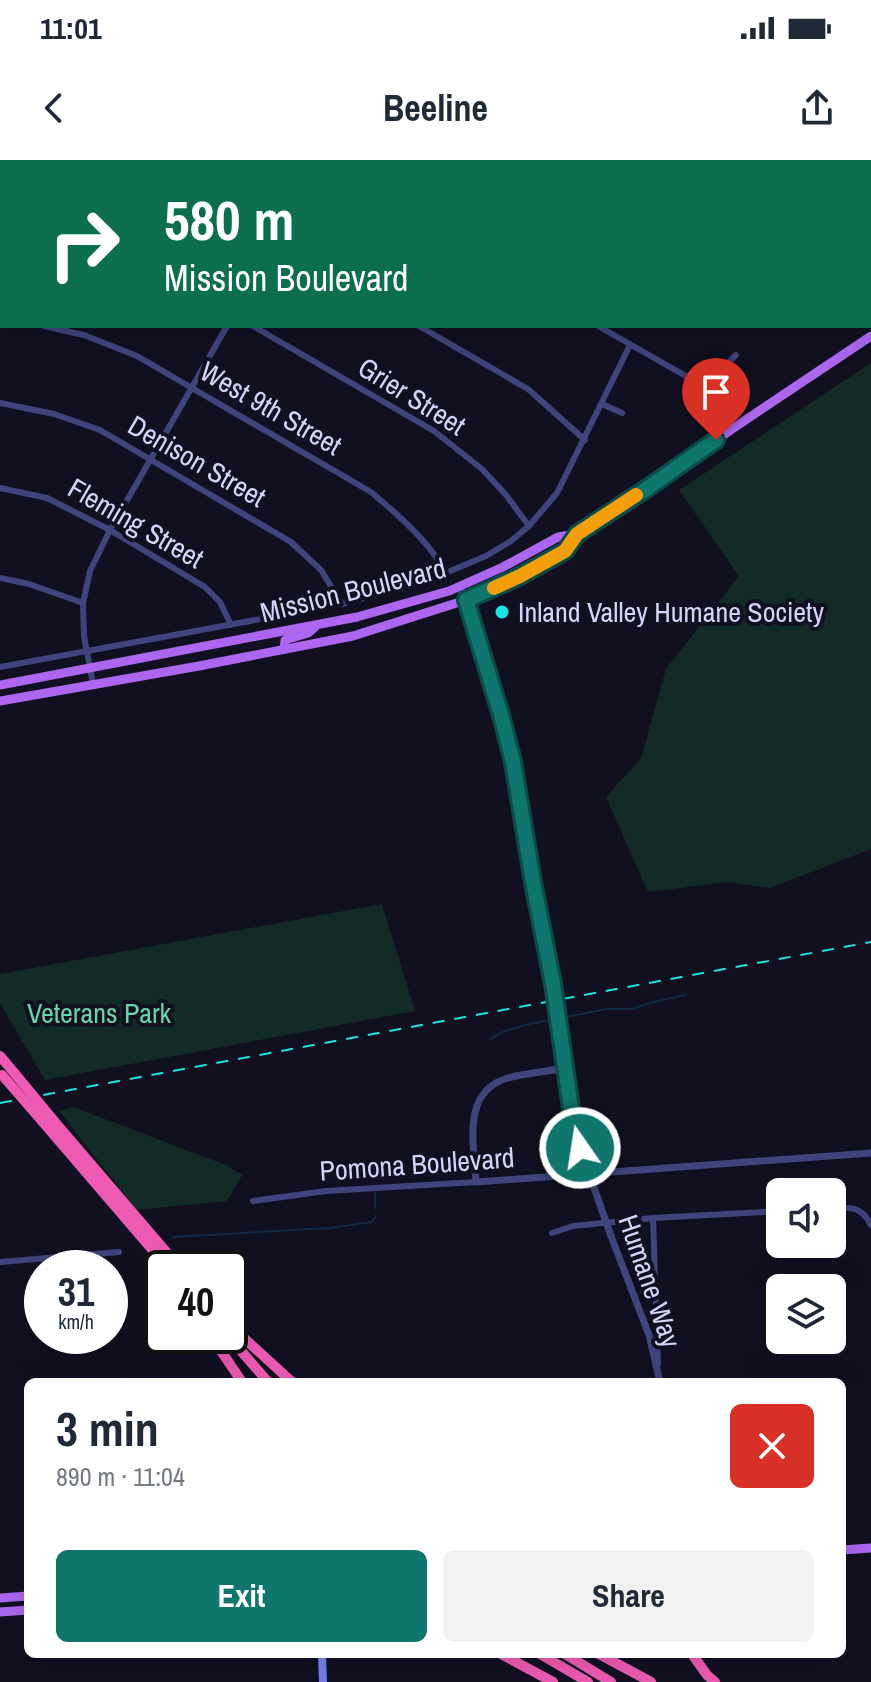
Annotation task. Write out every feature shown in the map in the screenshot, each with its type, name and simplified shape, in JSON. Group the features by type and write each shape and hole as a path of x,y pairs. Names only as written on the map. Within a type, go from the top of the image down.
{"highway":[{"path":"2,1064 16,1075 54,1121 155,1250"},
{"path":"2,1064 42,1121 114,1198"},
{"path":"248,1344 287,1378"},
{"path":"248,1348 277,1378"},
{"path":"223,1354 239,1378"},
{"path":"248,1354 265,1378"},
{"path":"508,1658 553,1682"},
{"path":"547,1658 588,1682"},
{"path":"572,1658 611,1682"},
{"path":"606,1658 651,1682"},
{"path":"695,1658 715,1682"}],"main road":[{"path":"577,534 871,336"},
{"name":"Mission Boulevard","path":"0,685 357,617 460,587 558,537 577,534"},
{"name":"Mission Boulevard","path":"0,701 364,634 466,600 520,576 565,551 577,534"},
{"path":"284,649 285,640 308,633 318,625"},
{"path":"846,1550 871,1548"},
{"path":"0,1598 24,1596"},
{"path":"0,1612 24,1610"},
{"path":"322,1658 323,1682"}],"street":[{"name":"West 9th Street","path":"53,328 84,335 137,356 371,492 403,519 446,574"},
{"path":"93,684 84,636 83,603 90,571 110,530 226,328"},
{"name":"Grier Street","path":"256,328 434,431 482,469 529,526"},
{"path":"422,328 528,389 585,440"},
{"path":"601,328 702,388 732,429"},
{"path":"0,667 342,604 446,574 486,556 529,526 557,493 630,345"},
{"path":"702,388 736,355"},
{"name":"Denison Street","path":"0,403 54,414 100,430 291,542 321,570 342,604"},
{"path":"602,404 622,413"},
{"name":"Fleming Street","path":"0,488 47,498 110,530 205,587 220,602 231,625"},
{"path":"0,578 29,584 83,603"},
{"name":"Humane Way","path":"460,587 513,762 553,984 573,1122 611,1236 649,1335 659,1378"},
{"path":"476,1182 473,1119 482,1094 488,1087 507,1078 564,1068"},
{"name":"Pomona Boulevard","path":"253,1201 326,1191 871,1153"},
{"path":"846,1207 853,1207 866,1216 871,1225"},
{"path":"552,1233 573,1226 653,1218 766,1212"},
{"path":"653,1218 659,1378"},
{"path":"0,1262 24,1260"}],"green space":[{"path":"871,363 871,849 770,888 728,882 648,892 606,797 641,758 666,669 739,576 679,490"},
{"name":"Veterans Park","path":"382,904 415,1011 45,1080 0,1003 0,974"},
{"path":"73,1107 226,1165 242,1175 227,1201 137,1210 59,1111"}],"waterway":[{"path":"490,1039 529,1024 607,1009 632,1009 686,995"},
{"path":"375,1193 375,1208"},
{"path":"173,1237 330,1228 372,1222 376,1216"}],"railway":[{"path":"0,1103 871,942"}],"slow traffic":[{"path":"494,588 565,551 577,534 636,495"}],"place":[{"name":"Inland Valley Humane Society","path":"502,612"}],"route":[{"path":"580,1148 573,1122 553,984 513,762 466,600 520,576 565,551 577,534 716,440"}]}
